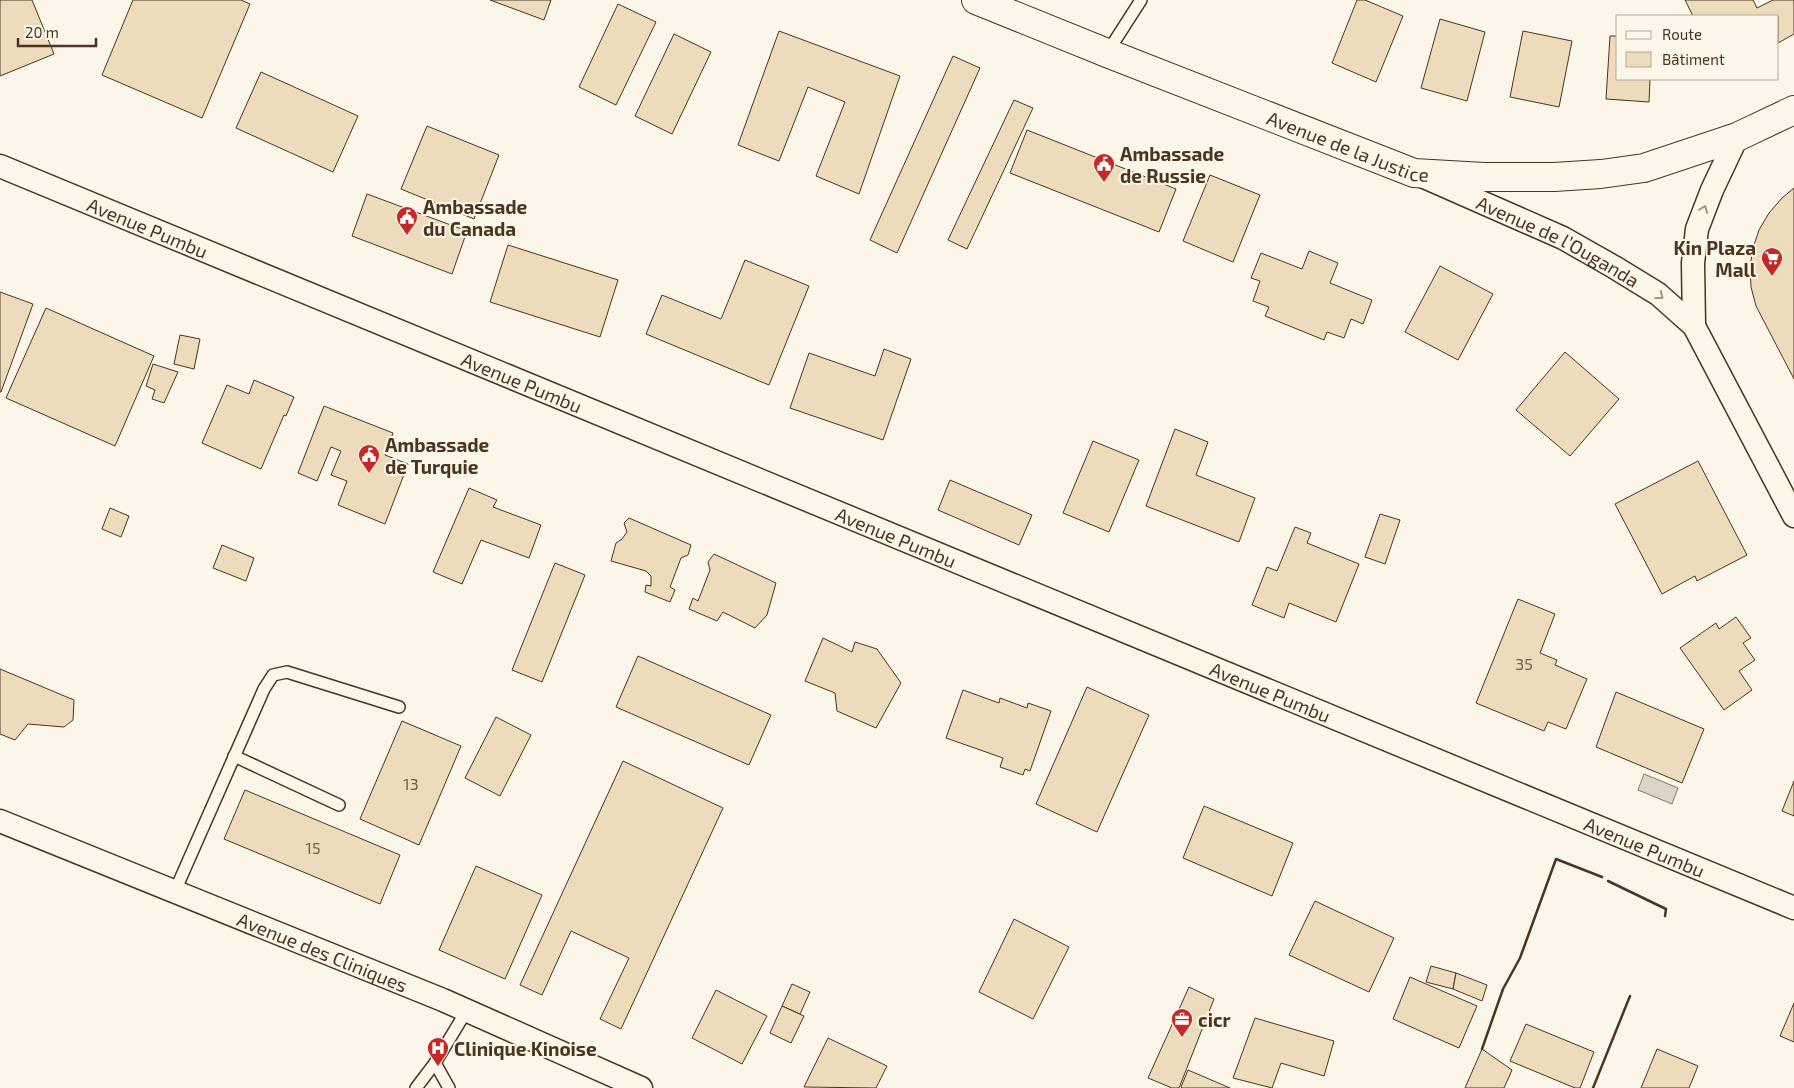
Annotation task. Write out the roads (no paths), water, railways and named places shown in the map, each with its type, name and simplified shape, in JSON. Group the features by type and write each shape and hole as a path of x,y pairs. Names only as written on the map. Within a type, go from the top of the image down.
{"main road":[{"name":"Avenue de la Justice","path":"976,0 1414,173 1484,177 1554,177 1601,174 1644,168 1737,137 1794,110"}],"street":[{"name":"Avenue de l’Ouganda","path":"1694,326 1692,263 1697,229 1712,190 1737,137"},
{"name":"Avenue Pumbu","path":"0,166 1794,908"},
{"name":"Avenue de l’Ouganda","path":"1414,173 1563,238 1658,294 1694,326 1794,516"},
{"name":"Avenue des Cliniques","path":"0,821 467,1010 641,1088"}],"lane":[{"path":"1107,53 1141,0"},
{"path":"175,891 264,689 274,676 287,672 399,707"},
{"path":"234,756 339,805"},
{"path":"416,1088 435,1063 467,1010"},
{"path":"435,1063 449,1088"}],"place":[{"name":"Ambassade de Russie","path":"1104,183"},
{"name":"Ambassade du Canada","path":"407,236"},
{"name":"Kin Plaza Mall","path":"1772,277"},
{"name":"Ambassade de Turquie","path":"369,474"},
{"name":"cicr","path":"1182,1038"},
{"name":"Clinique Kinoise","path":"438,1067"}]}
